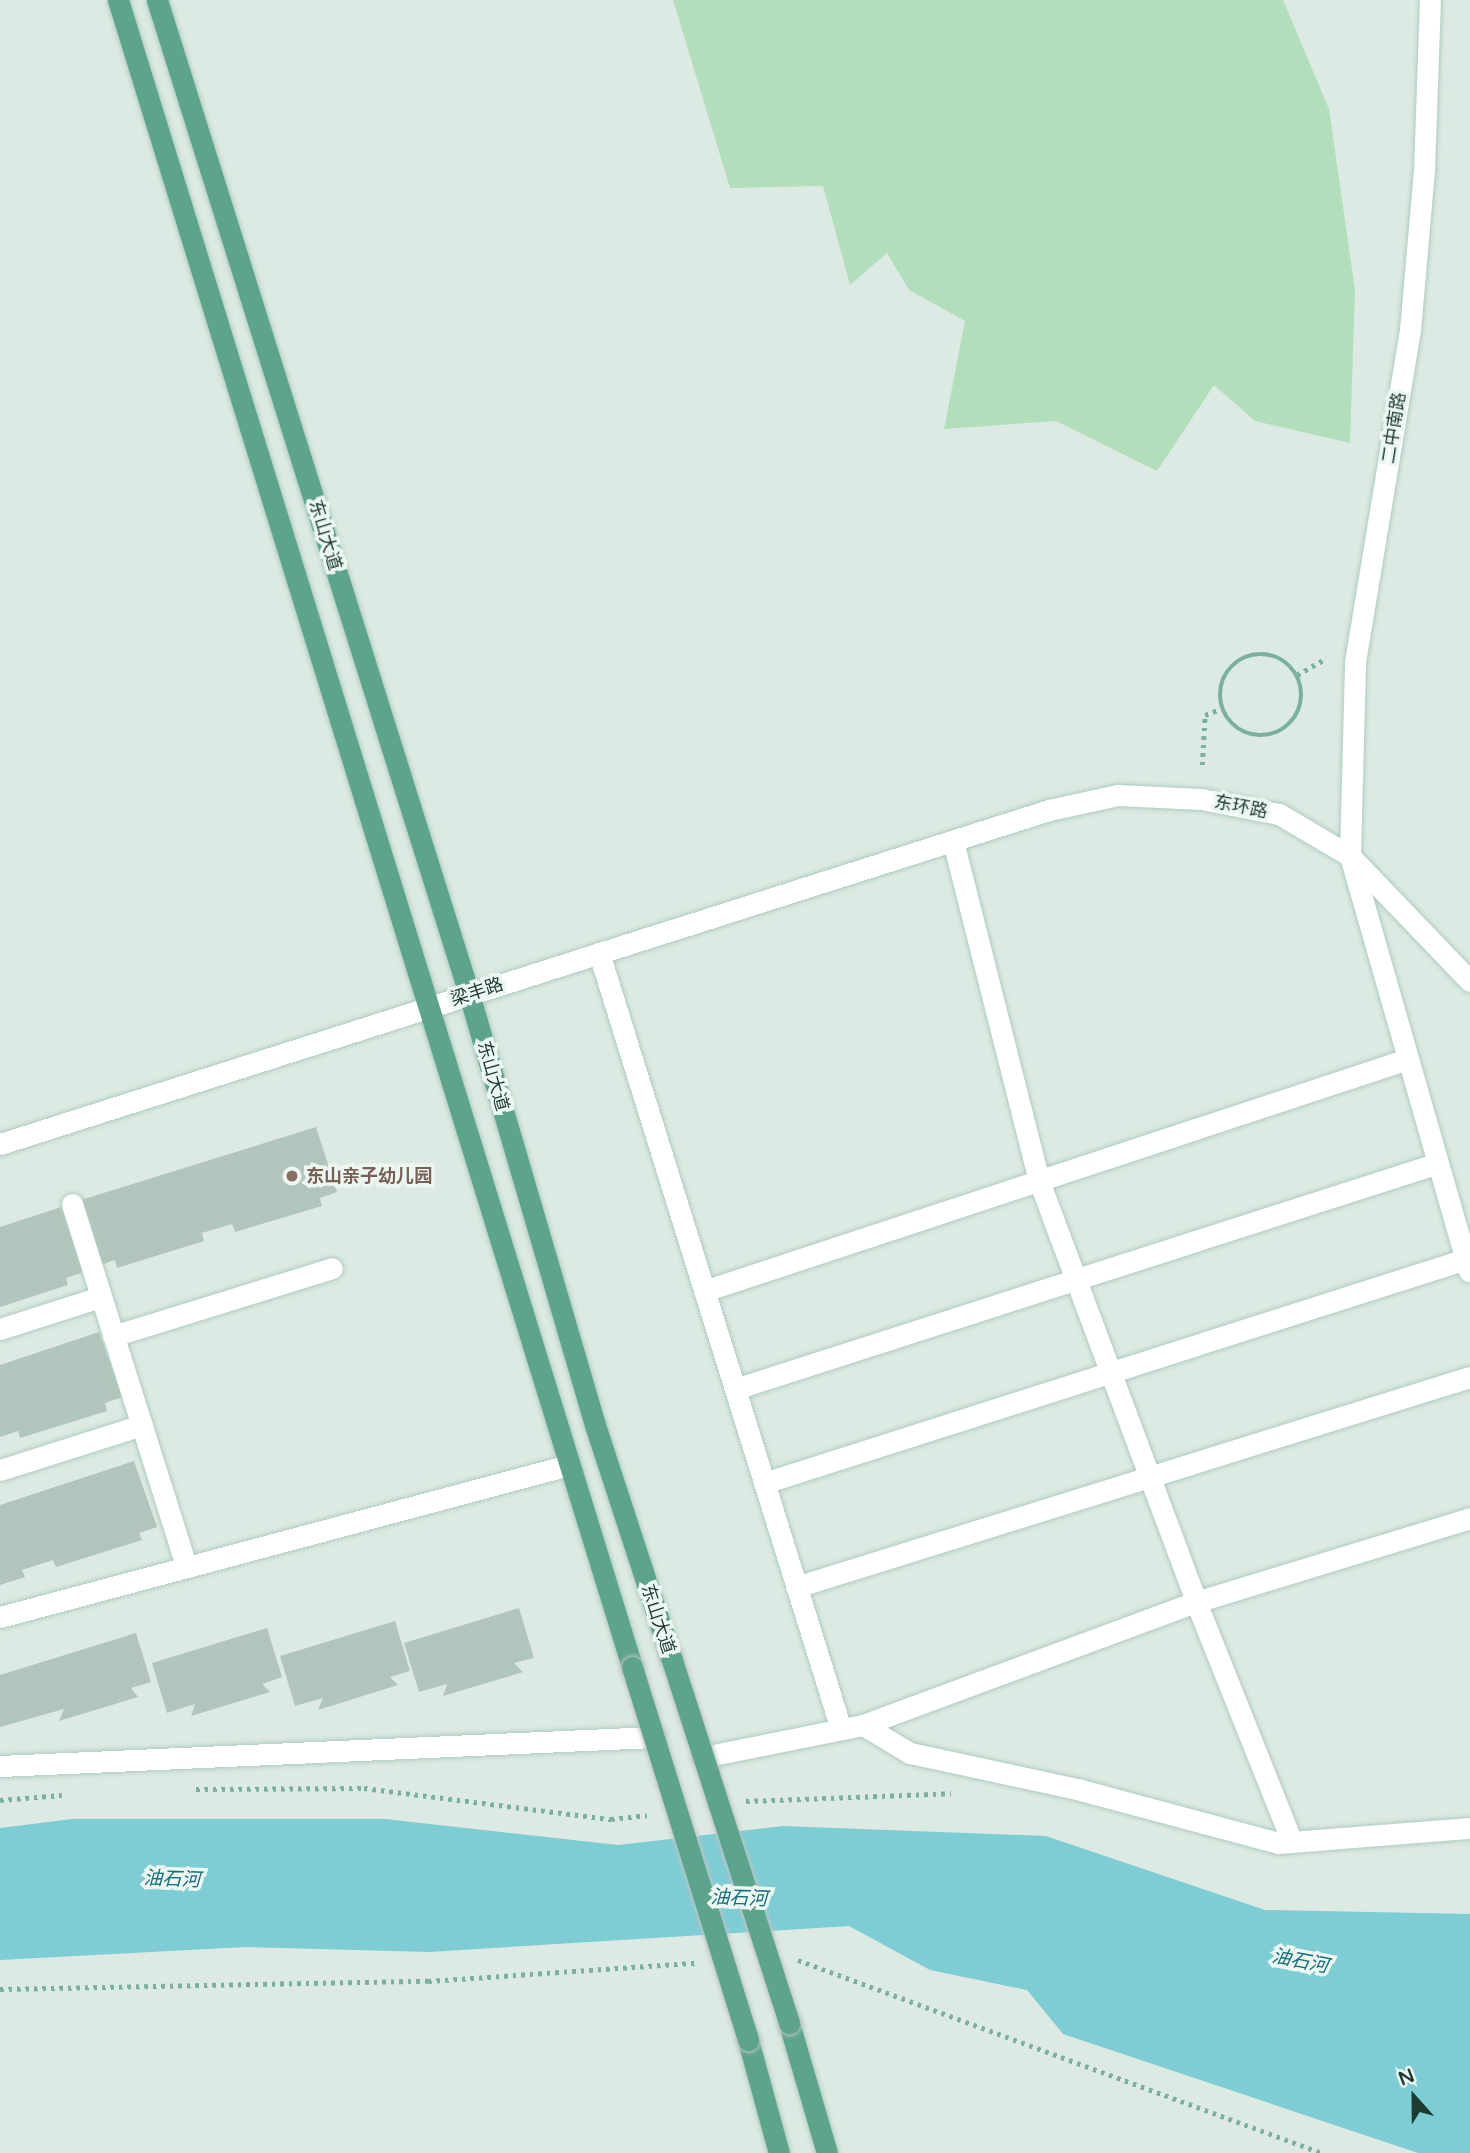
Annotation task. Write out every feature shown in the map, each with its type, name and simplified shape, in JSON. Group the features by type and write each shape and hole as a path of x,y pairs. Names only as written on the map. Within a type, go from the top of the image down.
{"main road":[{"path":"118,0 724,1961 779,2153"},
{"name":"东山大道","path":"157,0 470,994 595,1425 765,1947 827,2153"}],"street":[{"name":"二中南路","path":"1430,0 1424,170 1410,330 1355,662 1350,856 1468,1266"},
{"name":"东环路","path":"953,841 1049,810 1118,795 1201,799 1279,814 1350,856 1470,981"},
{"name":"梁丰路","path":"0,1144 953,841"},
{"path":"953,841 1039,1181 1196,1602 1292,1842"},
{"path":"599,953 841,1729"},
{"path":"704,1291 1408,1059"},
{"path":"735,1389 1438,1163"},
{"path":"72,1204 186,1566"},
{"path":"764,1483 1111,1372 1468,1266"},
{"path":"113,1336 332,1268"},
{"path":"0,1329 100,1297"},
{"path":"796,1587 1470,1377"},
{"path":"0,1470 142,1425"},
{"path":"0,1617 569,1465"},
{"path":"703,1757 863,1725 1196,1602 1470,1518"},
{"path":"863,1725 910,1752 1077,1789 1278,1843 1470,1828"},
{"path":"0,1766 654,1737"}],"path":[{"path":"1297,675 1332,654"},
{"path":"1273,656 1297,675 1303,696 1300,709 1283,729 1258,736 1246,733 1223,708 1225,677 1245,657 1273,656"},
{"path":"1202,765 1205,715 1223,708"},
{"path":"765,1947 1322,2153"},
{"path":"0,1989 428,1980 724,1961"}],"green space":[{"path":"673,0 1283,0 1329,109 1355,290 1350,443 1255,421 1214,385 1157,471 1056,421 944,429 965,321 909,290 887,253 850,285 823,186 730,188"}],"water":[{"name":"油石河","path":"72,1819 385,1819 618,1845 783,1826 1046,1836 1265,1910 1470,1914 1470,2153 1418,2153 1063,2034 1027,1990 930,1970 849,1926 429,1952 246,1947 0,1960 0,1828"}],"building":[{"path":"316,1127 337,1192 320,1198 322,1206 235,1232 232,1224 202,1233 204,1241 117,1268 115,1260 100,1265 81,1200"},
{"path":"61,1207 84,1272 66,1278 68,1285 0,1307 0,1227"},
{"path":"99,1332 122,1397 105,1403 107,1411 20,1438 18,1431 0,1437 0,1365"},
{"path":"134,1461 157,1527 139,1533 142,1540 56,1567 53,1560 22,1570 25,1577 0,1585 0,1505"},
{"path":"519,1608 534,1658 514,1663 523,1672 443,1696 447,1684 419,1692 404,1643"},
{"path":"395,1621 410,1671 390,1677 398,1685 318,1710 323,1698 295,1706 280,1656"},
{"path":"267,1628 282,1677 262,1684 270,1692 191,1716 195,1704 167,1713 152,1663"},
{"path":"136,1633 151,1682 131,1688 138,1697 59,1721 64,1709 0,1727 0,1675"}],"place":[{"name":"东山亲子幼儿园","path":"292,1176"}]}
